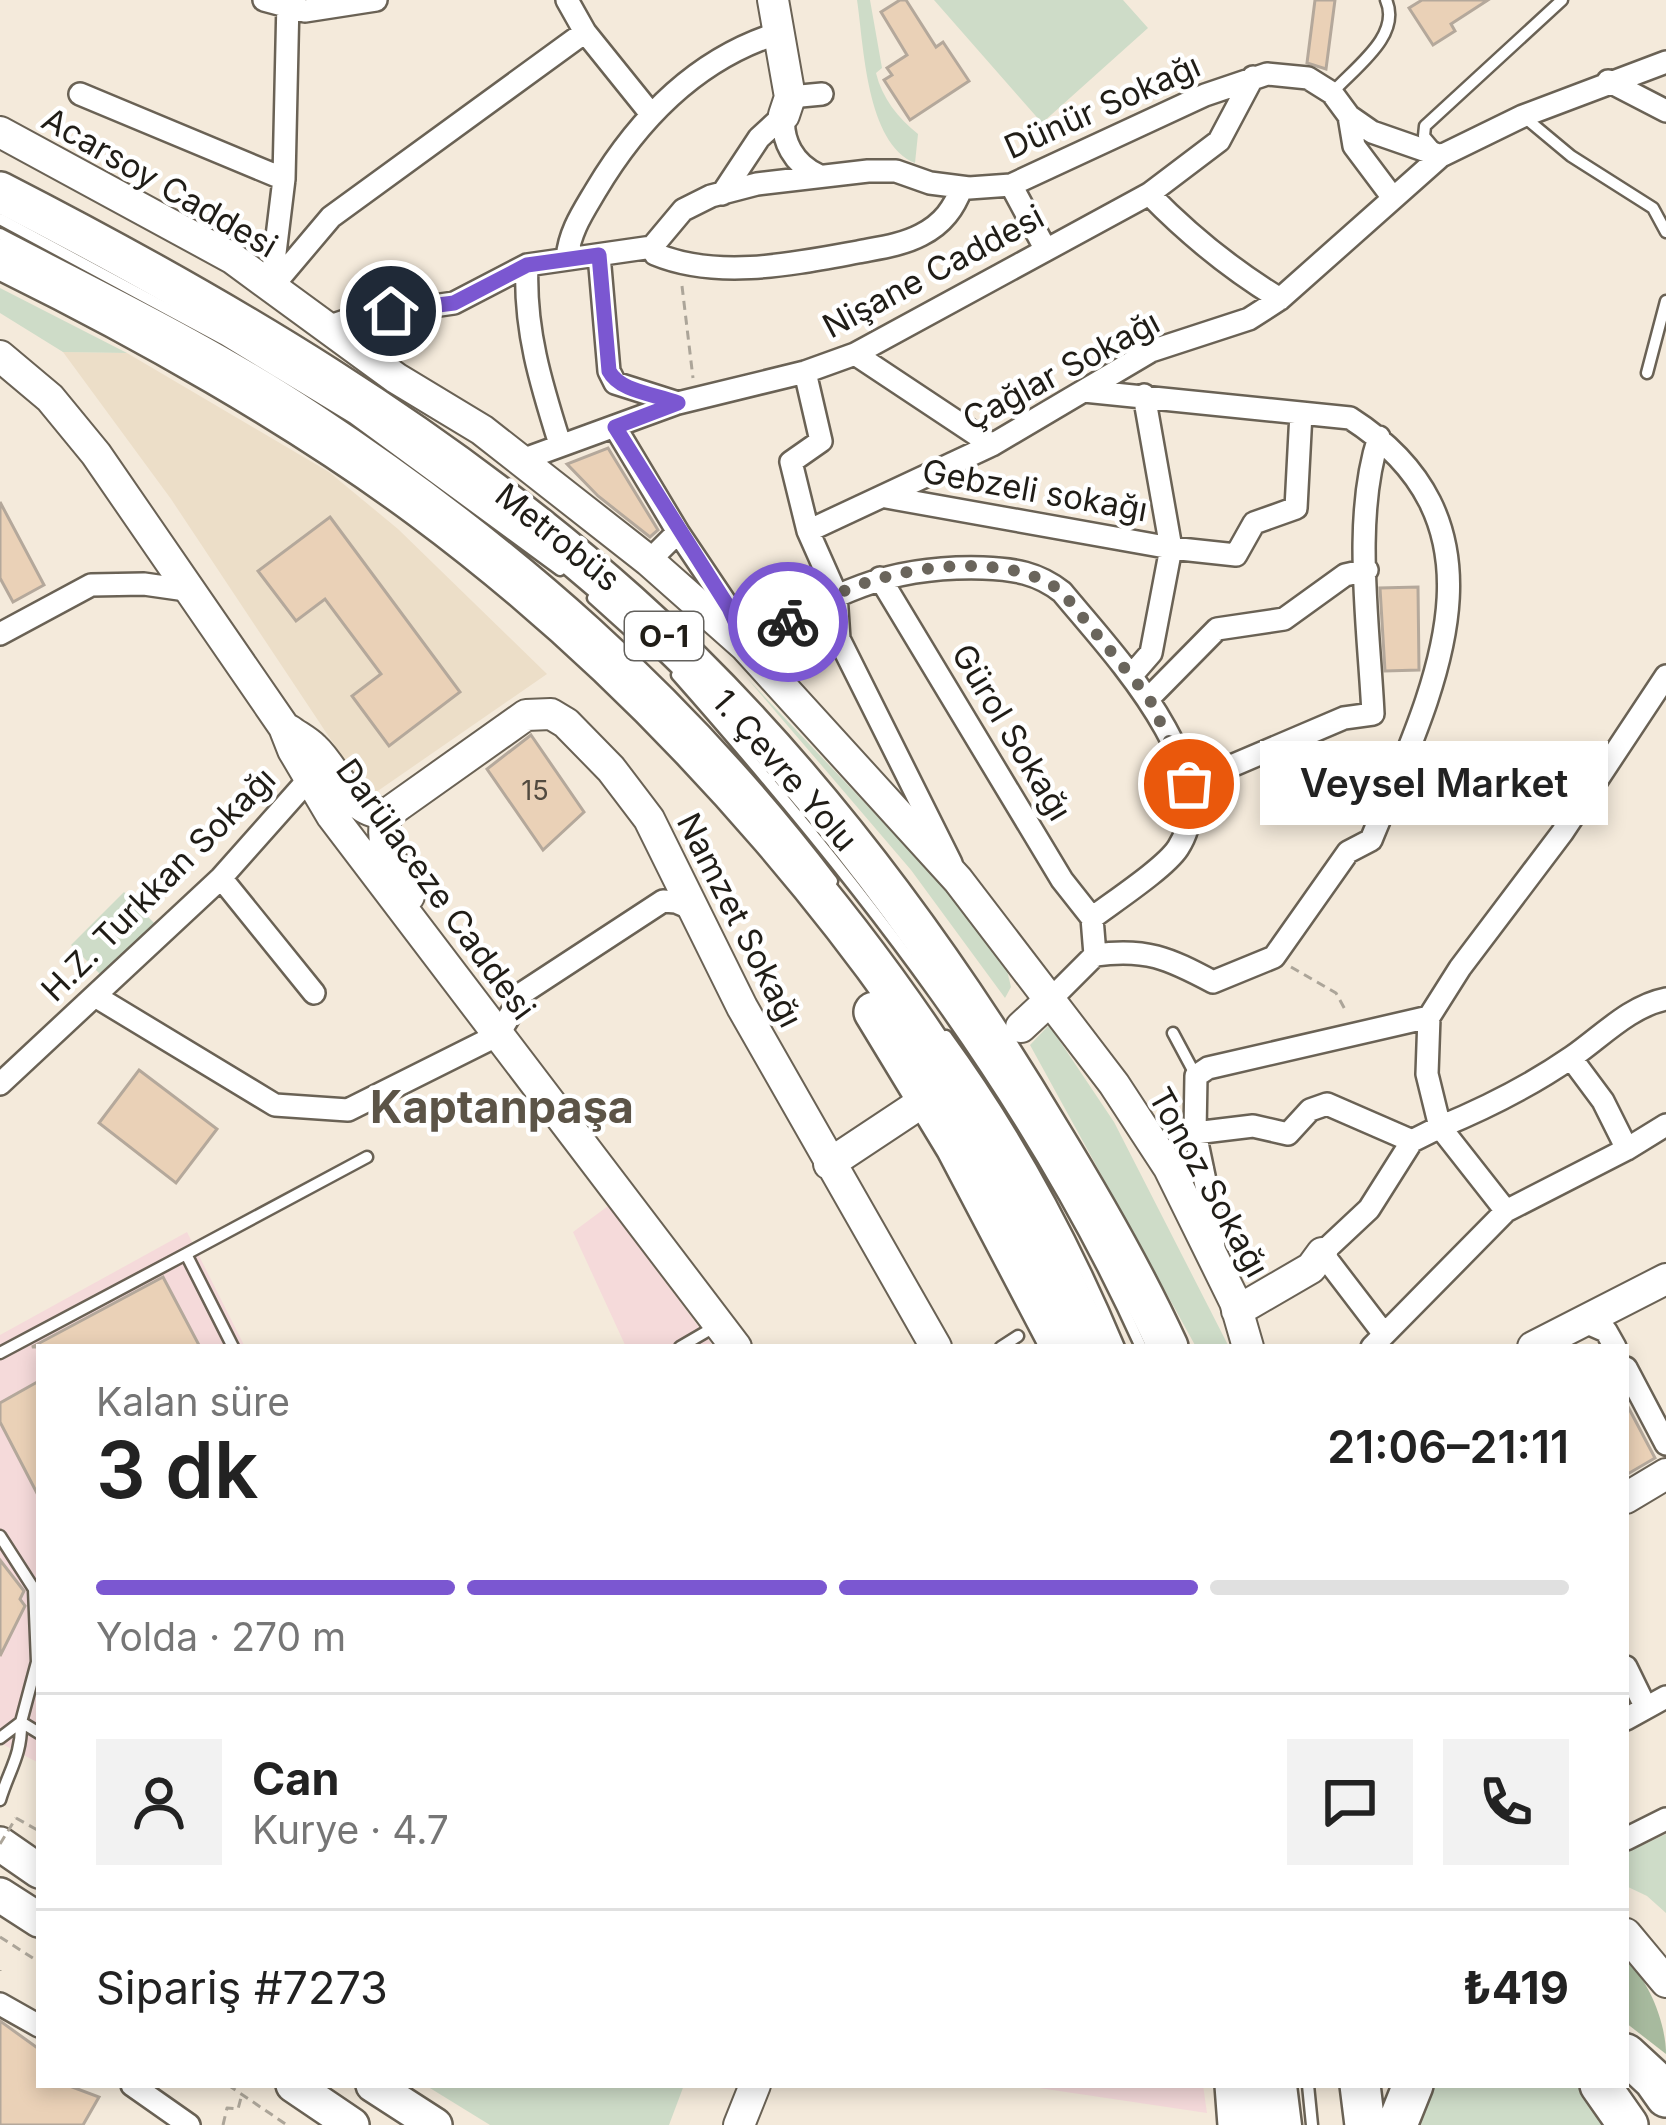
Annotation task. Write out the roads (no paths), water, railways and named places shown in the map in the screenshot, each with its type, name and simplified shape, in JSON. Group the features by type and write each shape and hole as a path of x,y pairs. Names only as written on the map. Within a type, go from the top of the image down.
{"highway":[{"name":"1. Çevre Yolu","path":"0,193 236,319 323,374 487,488 686,657 830,816 953,981 1102,1219 1166,1344"},
{"name":"1. Çevre Yolu","path":"0,260 220,380 358,465 485,560 638,694 708,767 826,906 919,1033 1039,1230 1093,1344"},
{"path":"638,694 719,806 790,890 867,1000 956,1147 1059,1344"},
{"path":"1648,2079 1657,2125"},
{"path":"1235,2088 1238,2125"},
{"path":"1270,2088 1275,2125"},
{"path":"1334,2088 1337,2125"},
{"path":"1360,2088 1366,2125"},
{"path":"1397,2125 1412,2088"},
{"path":"1602,2088 1628,2125"}],"main road":[{"path":"773,0 787,106"},
{"name":"Acarsoy Caddesi","path":"0,132 232,258 271,288"},
{"name":"Acarsoy Caddesi","path":"0,143 271,288"},
{"name":"Tonoz Sokağı","path":"271,288 396,378 482,430 649,561 746,646 958,880 1114,1084 1169,1168 1235,1304 1247,1344"},
{"name":"Darülaceze Caddesi","path":"0,356 50,398 77,430 193,591 284,727 309,779 382,884 727,1335"},
{"name":"Namzet Sokağı","path":"388,813 526,716 551,714 566,723 650,819 742,1007 934,1344"},
{"path":"284,727 315,749 362,808 388,813 383,837 409,894 407,911"},
{"path":"1021,1027 1049,1001"},
{"path":"829,1164 924,1101"},
{"path":"1235,1304 1311,1268 1322,1253"},
{"path":"1539,1344 1666,1280"},
{"path":"1629,1496 1666,1474"},
{"path":"5,1837 36,1868"},
{"path":"0,1895 36,1918"},
{"path":"1629,1938 1666,1982"},
{"path":"297,2088 352,2125"},
{"path":"378,2088 435,2125"},
{"path":"739,2125 754,2088"}],"street":[{"path":"264,0 305,11 376,0"},
{"path":"567,0 585,32 651,114"},
{"path":"271,288 284,179 289,5"},
{"path":"271,288 331,217 585,32"},
{"path":"567,259 571,235 590,200 651,114 706,66 750,42 779,33"},
{"name":"Çağlar Sokağı","path":"808,531 992,446 1151,351 1249,320 1441,156 1523,116 1666,62"},
{"name":"Dünür Sokağı","path":"652,247 683,211 722,194 818,175 896,171 930,183 962,187 1011,185 1252,77 1308,78 1332,93"},
{"name":"Nişane Caddesi","path":"520,461 687,401 805,372 855,354 1149,194 1220,141 1252,77"},
{"path":"1608,81 1666,111"},
{"path":"1332,93 1349,116 1372,132 1441,156"},
{"path":"80,94 284,179"},
{"path":"722,194 787,106 822,94"},
{"path":"787,106 782,131 792,154 803,168 818,175"},
{"path":"1349,116 1354,146 1393,197"},
{"path":"1011,185 1046,250"},
{"path":"327,327 357,317 454,303 527,265 567,259 652,247 655,254 680,261 754,268 891,245 922,235 945,218 962,187"},
{"path":"1149,194 1246,278 1280,298"},
{"path":"599,255 609,371 615,382 687,401"},
{"path":"527,265 525,303 534,362 560,444"},
{"path":"855,354 992,446"},
{"path":"805,372 821,441 791,462 808,531 836,594 839,639 958,880"},
{"path":"1049,1001 1095,955 1132,950 1170,959 1213,982 1274,957 1348,852 1371,840 1421,718 1448,625 1450,566 1437,516 1420,479 1379,436 1350,418 1084,391"},
{"path":"1132,676 1151,653 1171,548 1144,395"},
{"name":"Gebzeli sokağı","path":"886,497 1171,548 1236,555 1255,523 1297,508 1301,412"},
{"path":"615,427 729,608 746,646 836,594 880,578 941,567 1013,569 1047,580 1062,592 1149,698 1189,784 1192,818 1177,851 1091,918 1095,955"},
{"path":"1189,784 1344,718 1372,713 1368,488 1379,436"},
{"path":"649,561 678,532"},
{"path":"1149,698 1217,628 1284,619 1345,575 1366,570"},
{"name":"Gürol Sokağı","path":"880,578 1062,880 1091,918"},
{"path":"0,634 91,585 144,584 193,591"},
{"path":"1506,1211 1439,1127 1427,1074 1429,1017 1562,833 1666,676"},
{"name":"H.Z. Turkkan Sokağı","path":"0,1084 221,878 309,779"},
{"path":"221,878 314,993"},
{"path":"95,996 275,1105 348,1111 498,1035 524,992 637,916 663,901 695,910"},
{"path":"1666,999 1623,1018 1571,1058 1498,1102 1412,1141 1370,1209 1322,1253 1378,1340 1506,1211 1666,1125"},
{"path":"1214,1258 1213,1219 1195,1133 1196,1076 1208,1068 1429,1017"},
{"path":"1571,1058 1603,1101 1627,1149"},
{"path":"1195,1133 1253,1126 1288,1134 1310,1110 1327,1104 1412,1141"},
{"path":"1582,1321 1606,1331 1613,1344"},
{"path":"1629,1374 1666,1444"},
{"path":"1629,1673 1646,1708"},
{"path":"1629,1838 1666,1820"},
{"path":"0,2004 36,2024"},
{"path":"136,2088 189,2125"}],"lane":[{"path":"1332,93 1387,34 1391,12 1386,0"},
{"path":"1441,156 1424,136 1425,126 1562,0"},
{"path":"1523,116 1570,156 1653,208 1666,232"},
{"name":"Metrobüs","path":"0,219 165,306 353,418 566,574"},
{"name":"Metrobüs","path":"0,234 174,325 316,408 555,585 663,685 803,843 843,896"},
{"path":"1647,374 1666,301"},
{"name":"Metrobüs","path":"583,590 651,650"},
{"path":"668,665 785,797 960,1025 1091,1243 1140,1344"},
{"path":"942,1030 996,1106 1090,1278 1118,1344"},
{"path":"1173,1033 1196,1076"},
{"path":"0,1353 367,1157"},
{"path":"186,1254 231,1344"},
{"path":"692,1344 727,1335"},
{"path":"1005,1344 1018,1336"},
{"path":"0,1537 34,1589 36,1638"},
{"path":"0,1800 5,1771 21,1748 21,1722 36,1666"},
{"path":"21,1722 36,1731"},
{"path":"0,1738 21,1722"},
{"path":"1291,2088 1296,2125"},
{"path":"1308,2088 1312,2125"}],"place":[{"name":"Veysel Market","path":"1189,784"}],"district":[{"name":"Kaptanpaşa","path":"502,1106"}]}
